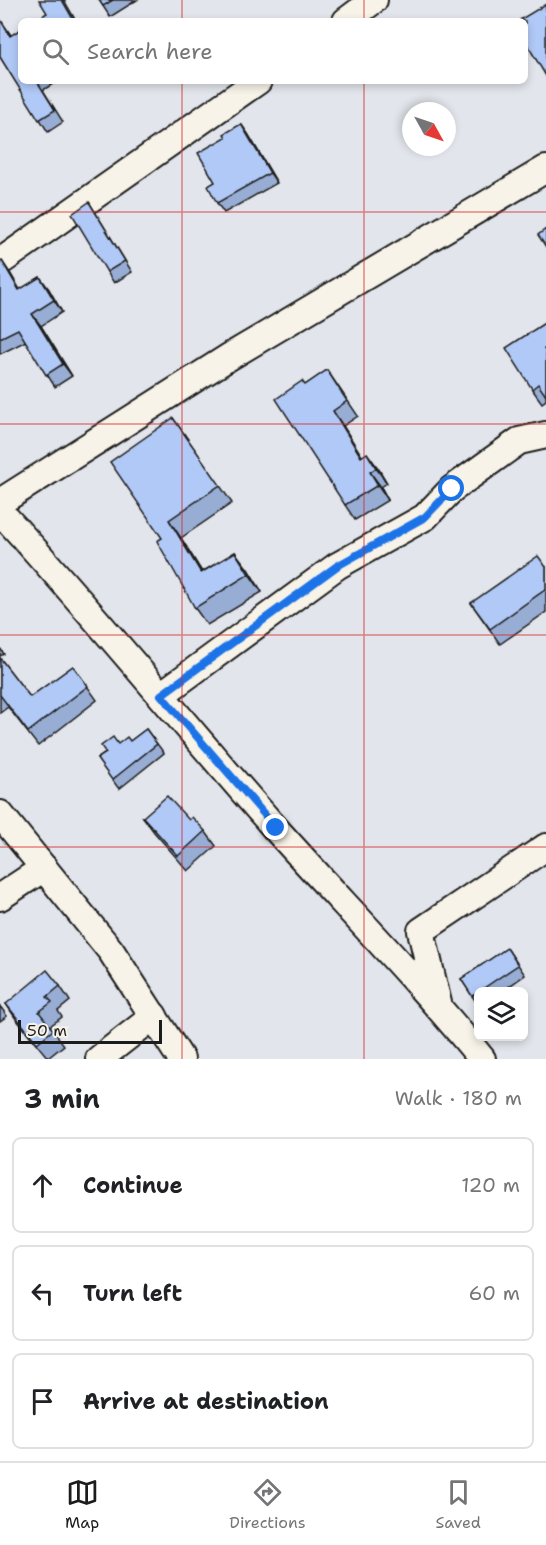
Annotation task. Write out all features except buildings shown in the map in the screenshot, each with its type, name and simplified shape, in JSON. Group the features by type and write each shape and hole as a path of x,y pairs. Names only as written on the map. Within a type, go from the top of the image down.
{"street":[{"path":"350,18 374,0"},
{"path":"0,262 254,84"},
{"path":"0,502 229,357 546,170"},
{"path":"161,695 337,566 425,517 452,489 519,441 546,435"},
{"path":"0,518 7,519 49,566 276,828 438,1006 482,1059"},
{"path":"0,814 111,951 181,1059"},
{"path":"438,1006 421,931 546,847"},
{"path":"0,897 44,868"},
{"path":"99,1059 154,1016"}],"route":[{"path":"276,828 161,695 337,566 425,517 452,489"}]}
